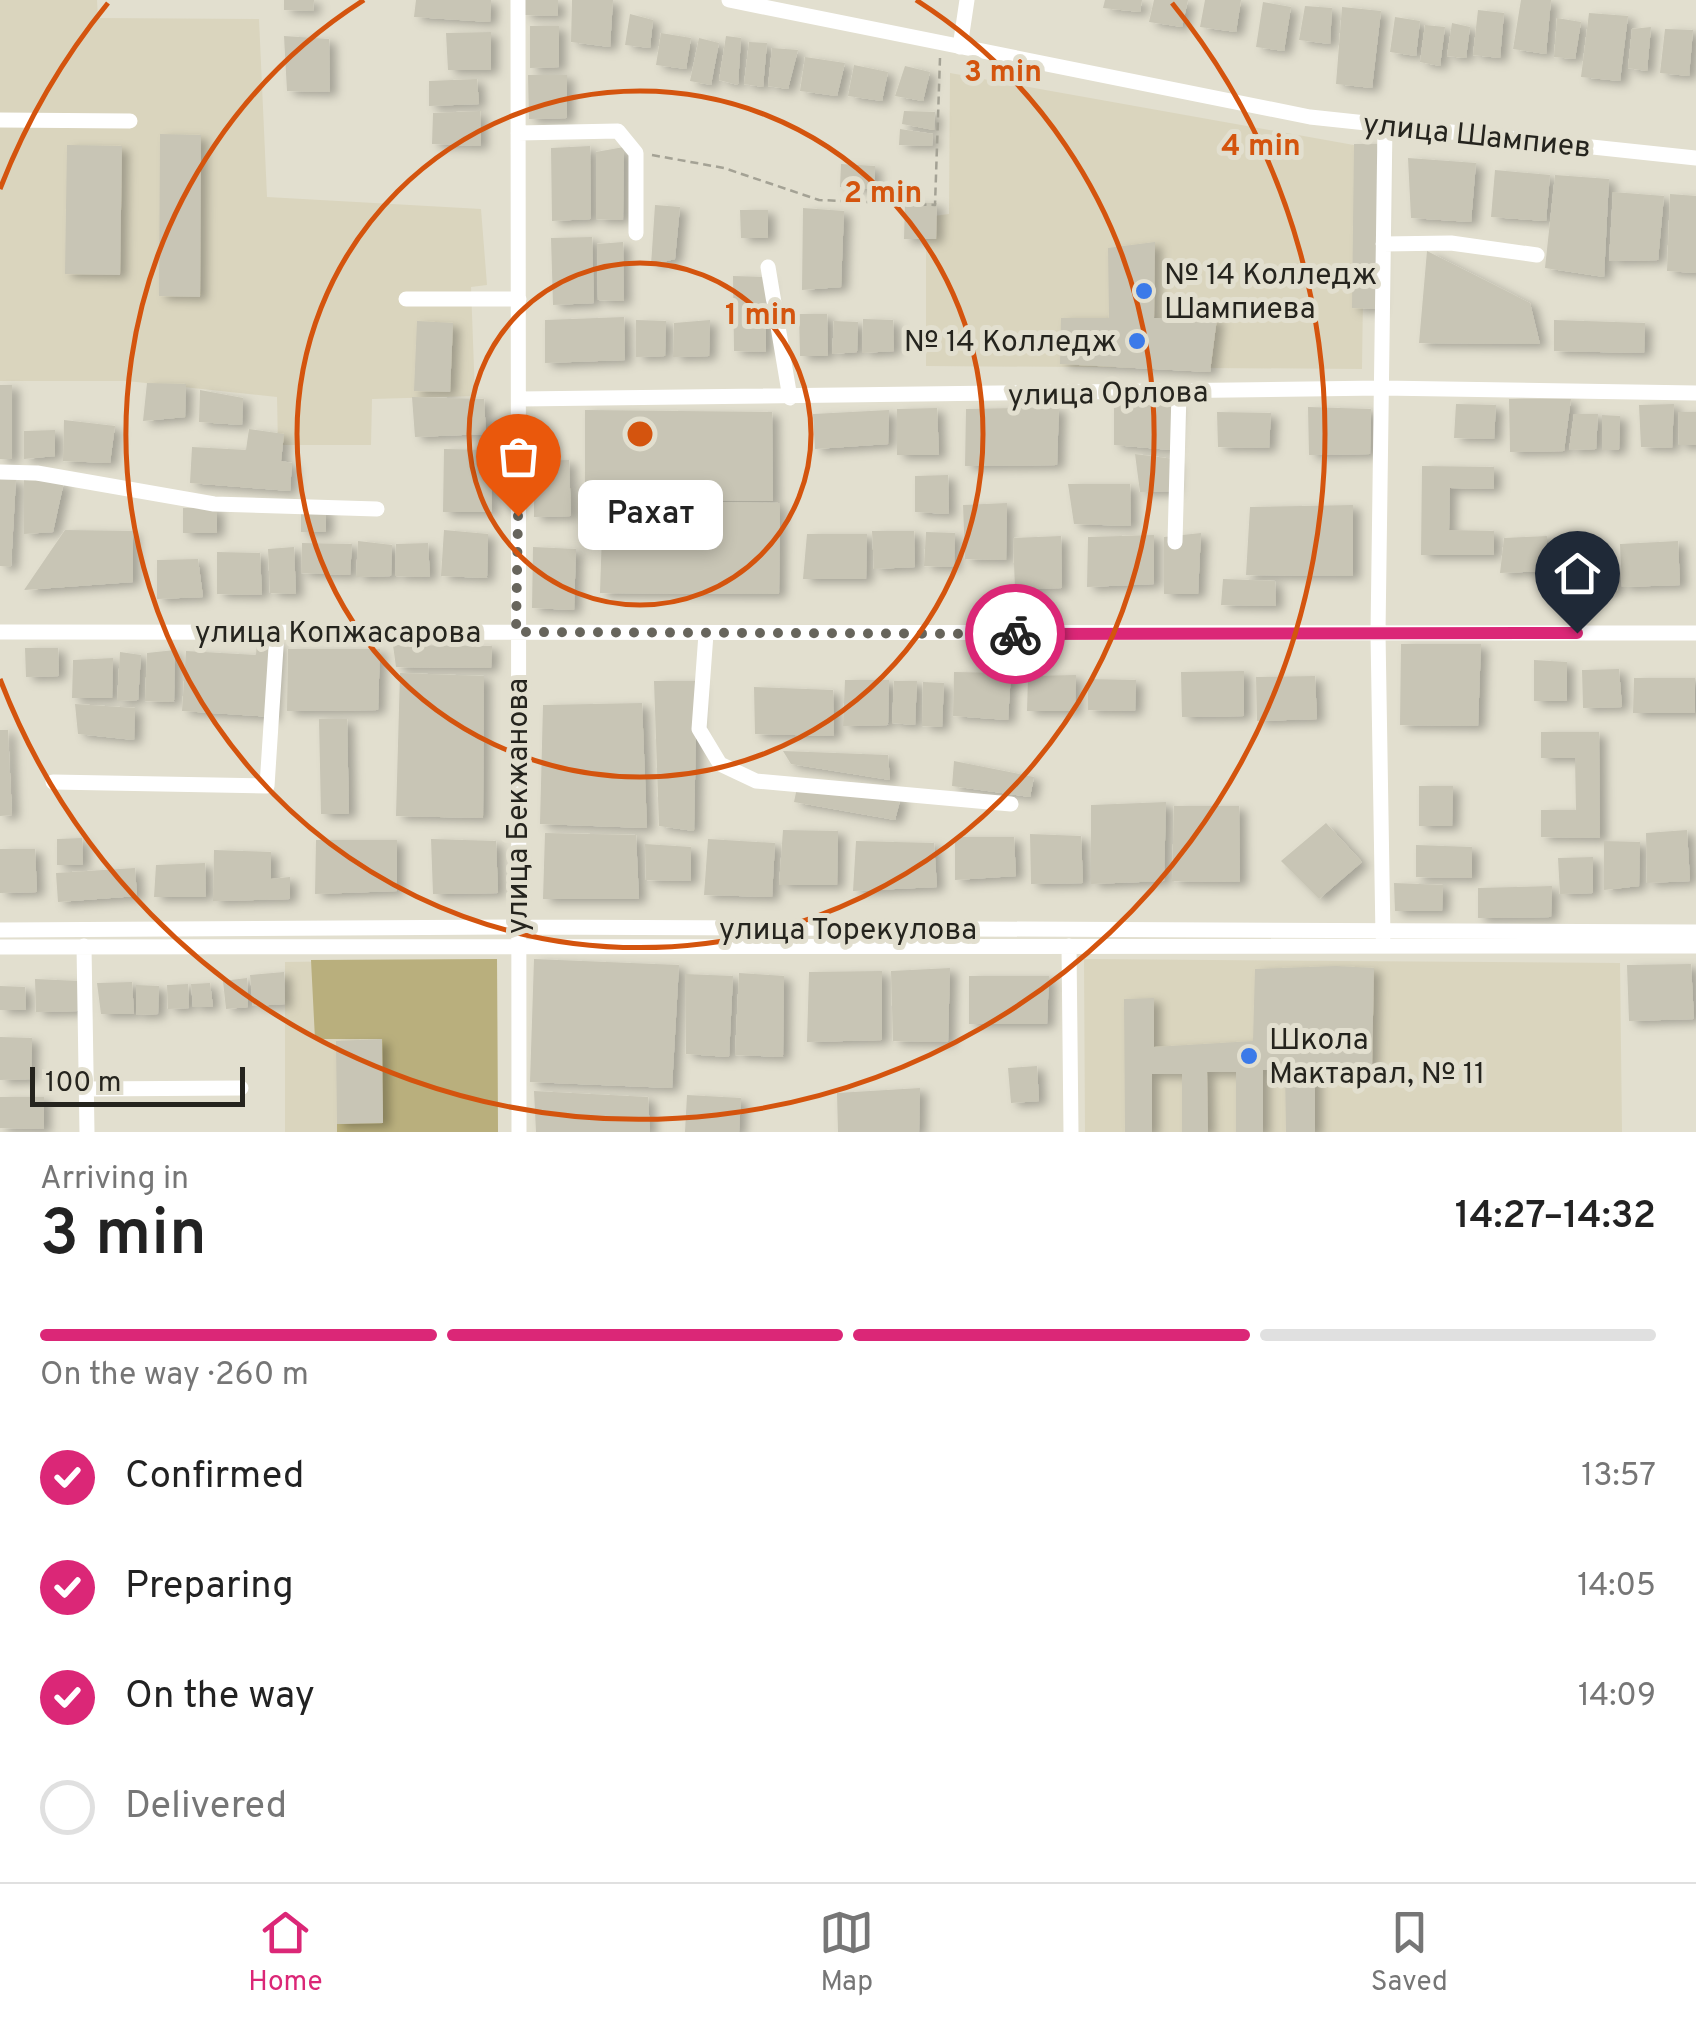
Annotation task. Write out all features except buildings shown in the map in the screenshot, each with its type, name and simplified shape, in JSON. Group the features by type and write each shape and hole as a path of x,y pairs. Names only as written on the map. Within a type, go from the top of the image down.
{"street":[{"name":"улица Бекжанова","path":"518,0 519,1132"},
{"name":"улица Шампиев","path":"728,0 1310,117 1696,158"},
{"path":"960,46 966,0"},
{"path":"0,120 130,122"},
{"path":"1383,939 1378,633 1385,125"},
{"path":"518,133 618,131 636,152 636,234"},
{"path":"1383,244 1451,243 1537,255"},
{"path":"768,266 790,398"},
{"path":"406,298 519,299"},
{"name":"улица Орлова","path":"520,400 1381,388 1696,392"},
{"path":"1174,542 1179,392"},
{"path":"0,472 37,473 214,504 377,509"},
{"name":"улица Копжасарова","path":"0,632 1696,633"},
{"path":"52,782 267,786 277,632"},
{"path":"706,634 699,729 720,764 756,781 1012,804"},
{"name":"улица Торекулова","path":"0,930 516,927 1696,946"},
{"name":"улица Торекулова","path":"0,946 1070,946 1696,932"},
{"path":"84,946 87,1132"},
{"path":"1070,946 1071,1132"},
{"path":"86,1088 241,1088"}],"path":[{"path":"636,152 724,168 819,200 936,205 936,74 943,43"}],"shaded area":[{"path":"0,0 97,0 98,18 259,19 267,197 481,209 487,285 471,287 475,396 372,399 371,445 278,445 277,397 127,381 0,381"},
{"name":"№ 14 Колледж Шампиева","path":"950,73 1365,147 1362,369 926,366 926,217 949,214"},
{"path":"497,959 498,1132 285,1132 285,962"},
{"path":"497,959 498,1132 337,1132 337,1124 383,1122 381,1039 315,1039 311,960"},
{"path":"1084,959 1620,963 1622,1132 1085,1132"}],"way so far":[{"path":"518,516 516,632 1015,634"}],"place":[{"name":"№ 14 Колледж Шампиева","path":"1144,291"},
{"name":"№ 14 Колледж","path":"1137,341"},
{"name":"Рахат","path":"518,516"},
{"name":"Школа Мактарал, № 11","path":"1249,1056"}],"route":[{"path":"1015,634 1577,633"}]}
